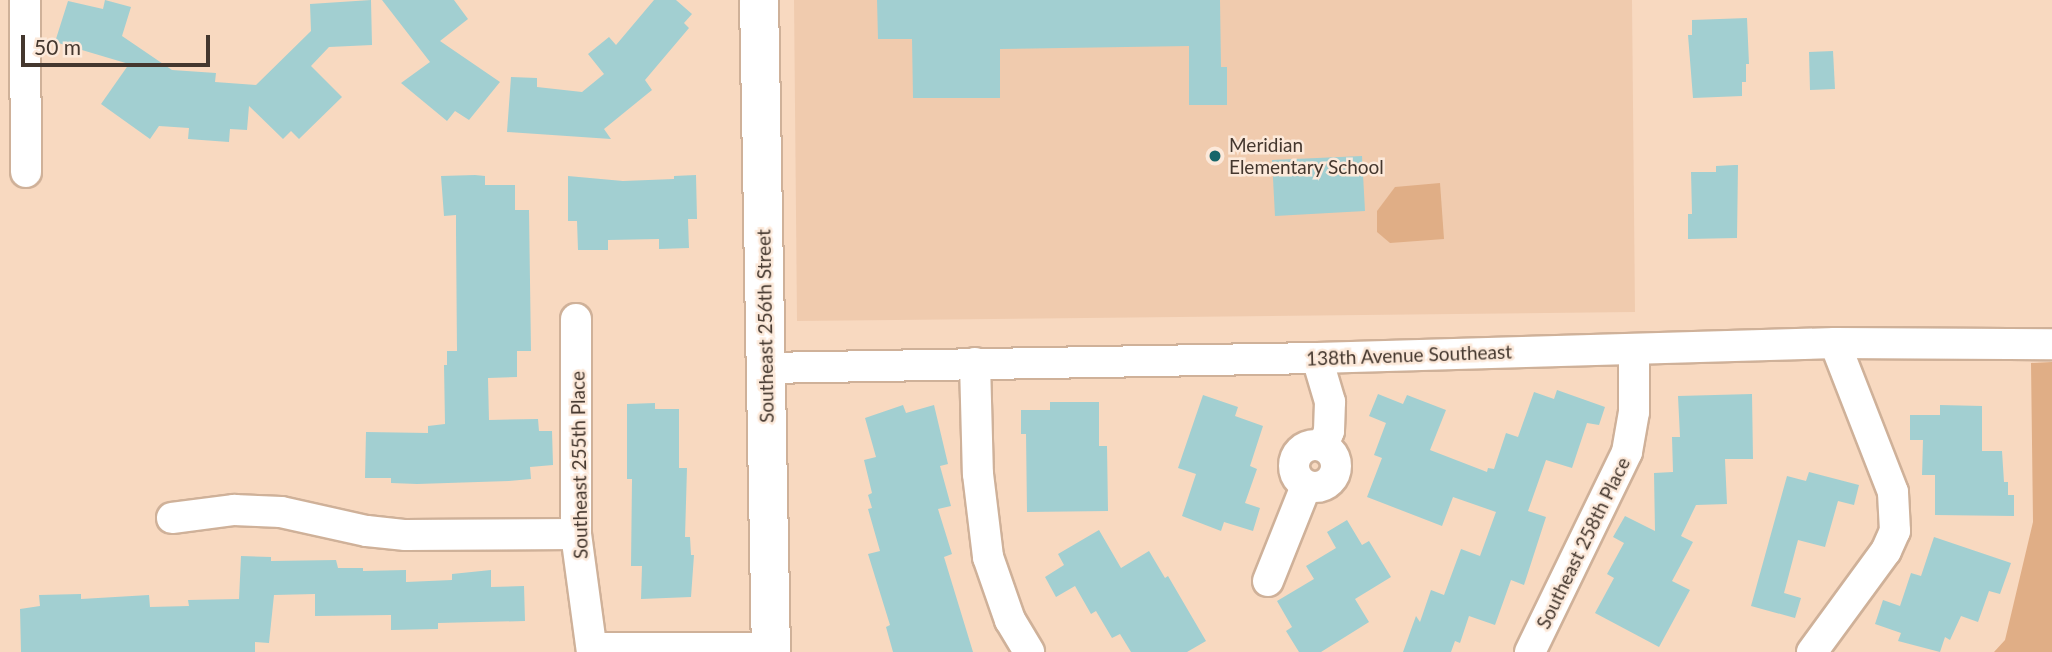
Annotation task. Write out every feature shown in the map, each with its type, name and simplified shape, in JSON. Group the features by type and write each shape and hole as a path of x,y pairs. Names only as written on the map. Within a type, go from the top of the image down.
{"main road":[{"name":"Southeast 256th Street","path":"759,0 771,650"}],"street":[{"path":"25,0 26,172"},
{"name":"Southeast 255th Place","path":"576,319 576,534 592,650"},
{"path":"1812,652 1886,551 1895,531 1893,492 1835,343"},
{"name":"138th Avenue Southeast","path":"766,368 1317,358 1835,343 2052,344"},
{"name":"Southeast 258th Place","path":"1530,652 1627,452 1634,412 1634,349"},
{"path":"1268,581 1306,486 1294,474 1295,458 1307,446 1323,446 1329,431 1330,402 1317,358"},
{"path":"975,363 978,474 988,557 1010,620 1029,652"},
{"path":"172,518 234,510 281,512 367,531 406,535 576,534"},
{"path":"592,650 771,650"},
{"path":"1037,652 1048,652"}],"shaded area":[{"name":"Meridian Elementary School","path":"794,0 1632,0 1635,312 797,321"},
{"path":"1440,183 1444,239 1390,243 1377,232 1377,211 1395,187"},
{"path":"2052,362 2052,652 1994,652 2005,640 2033,522 2031,363"}],"building":[{"path":"105,0 131,7 122,36 172,70 216,73 215,82 256,85 311,31 310,4 371,0 372,45 329,47 311,66 342,97 299,139 291,131 283,139 249,106 247,130 230,129 229,142 188,139 189,128 159,126 150,139 101,104 129,64 55,42 68,1 103,9"},
{"path":"382,0 454,0 468,19 440,41 500,82 469,120 455,111 447,121 401,83 430,62"},
{"path":"654,0 676,0 692,14 684,23 689,28 645,80 652,90 604,129 611,139 507,132 511,77 537,78 537,87 582,92 604,74 588,54 609,37 616,45"},
{"path":"877,0 1220,0 1221,67 1227,67 1227,105 1189,105 1189,46 1000,49 1000,98 913,98 912,39 878,39"},
{"path":"1747,18 1749,64 1746,64 1746,82 1742,82 1742,96 1693,98 1688,35 1692,35 1692,20"},
{"path":"1833,51 1835,89 1810,90 1809,52"},
{"path":"1362,156 1365,211 1275,216 1272,160"},
{"path":"1738,165 1737,238 1688,239 1688,214 1692,214 1691,172 1716,172 1716,166"},
{"path":"696,175 697,219 688,219 689,248 659,249 659,239 608,240 608,250 578,250 577,221 568,221 568,176 623,181 674,179 674,176"},
{"path":"441,176 485,176 485,185 515,185 515,210 529,210 531,351 517,351 517,377 488,378 489,420 538,419 539,431 552,431 553,465 530,467 531,479 509,481 417,484 391,483 391,478 365,478 366,432 428,433 428,426 445,424 444,365 447,365 447,351 457,351 456,215 444,216"},
{"path":"1557,390 1605,407 1599,425 1587,423 1572,468 1546,460 1528,511 1546,517 1524,585 1511,580 1495,625 1469,616 1460,643 1455,641 1451,652 1403,652 1416,616 1420,622 1431,590 1444,595 1461,549 1480,556 1496,512 1453,497 1442,526 1367,497 1382,458 1374,455 1386,423 1369,416 1378,394 1403,404 1407,395 1446,410 1430,450 1487,472 1488,468 1494,469 1506,433 1518,437 1534,392 1554,399"},
{"path":"1752,394 1753,459 1725,459 1727,504 1696,505 1681,536 1693,542 1672,581 1690,590 1659,647 1595,613 1614,578 1607,574 1624,543 1613,537 1625,516 1655,531 1654,473 1673,472 1672,437 1680,437 1678,396"},
{"path":"1203,395 1238,407 1235,416 1263,426 1250,466 1257,469 1245,503 1260,508 1253,531 1224,522 1221,531 1182,516 1196,474 1178,468"},
{"path":"1050,402 1099,402 1099,446 1107,446 1108,511 1027,512 1026,434 1021,434 1021,410 1050,410"},
{"path":"655,403 655,409 679,409 679,468 687,468 685,537 690,537 691,555 694,555 691,597 641,599 642,566 631,566 632,479 627,479 627,404"},
{"path":"903,405 906,413 934,405 948,464 940,466 951,506 938,509 952,554 944,557 973,652 893,652 886,627 890,625 868,554 880,551 868,509 872,508 868,495 872,493 864,460 876,457 865,418"},
{"path":"1940,405 1982,406 1982,451 2002,451 2004,482 2008,482 2008,495 2014,495 2014,516 1935,515 1935,475 1922,475 1923,440 1910,440 1910,415 1940,415"},
{"path":"1809,472 1859,485 1854,505 1838,501 1825,547 1798,540 1784,593 1801,598 1795,618 1751,606 1787,476 1806,481"},
{"path":"1347,520 1362,545 1369,541 1391,577 1355,599 1369,622 1321,652 1299,652 1286,631 1292,627 1277,601 1314,579 1306,566 1336,548 1327,532"},
{"path":"1099,530 1121,568 1149,551 1165,578 1168,576 1206,641 1187,652 1131,652 1120,634 1112,638 1096,611 1091,614 1075,586 1056,597 1045,577 1064,565 1058,554"},
{"path":"1934,537 2011,563 2000,594 1989,591 1978,622 1961,616 1950,640 1945,637 1940,652 1898,641 1901,633 1875,624 1883,600 1900,606 1911,573 1921,576"},
{"path":"241,556 271,557 271,561 336,560 338,568 363,568 363,571 406,570 406,582 452,580 452,574 491,570 491,587 524,586 525,621 438,623 438,629 391,630 391,615 315,616 315,594 274,595 269,643 255,642 255,652 21,652 20,609 40,606 39,595 81,594 81,599 149,595 150,607 189,606 188,600 239,599"}],"place":[{"name":"Meridian Elementary School","path":"1215,156"}]}
